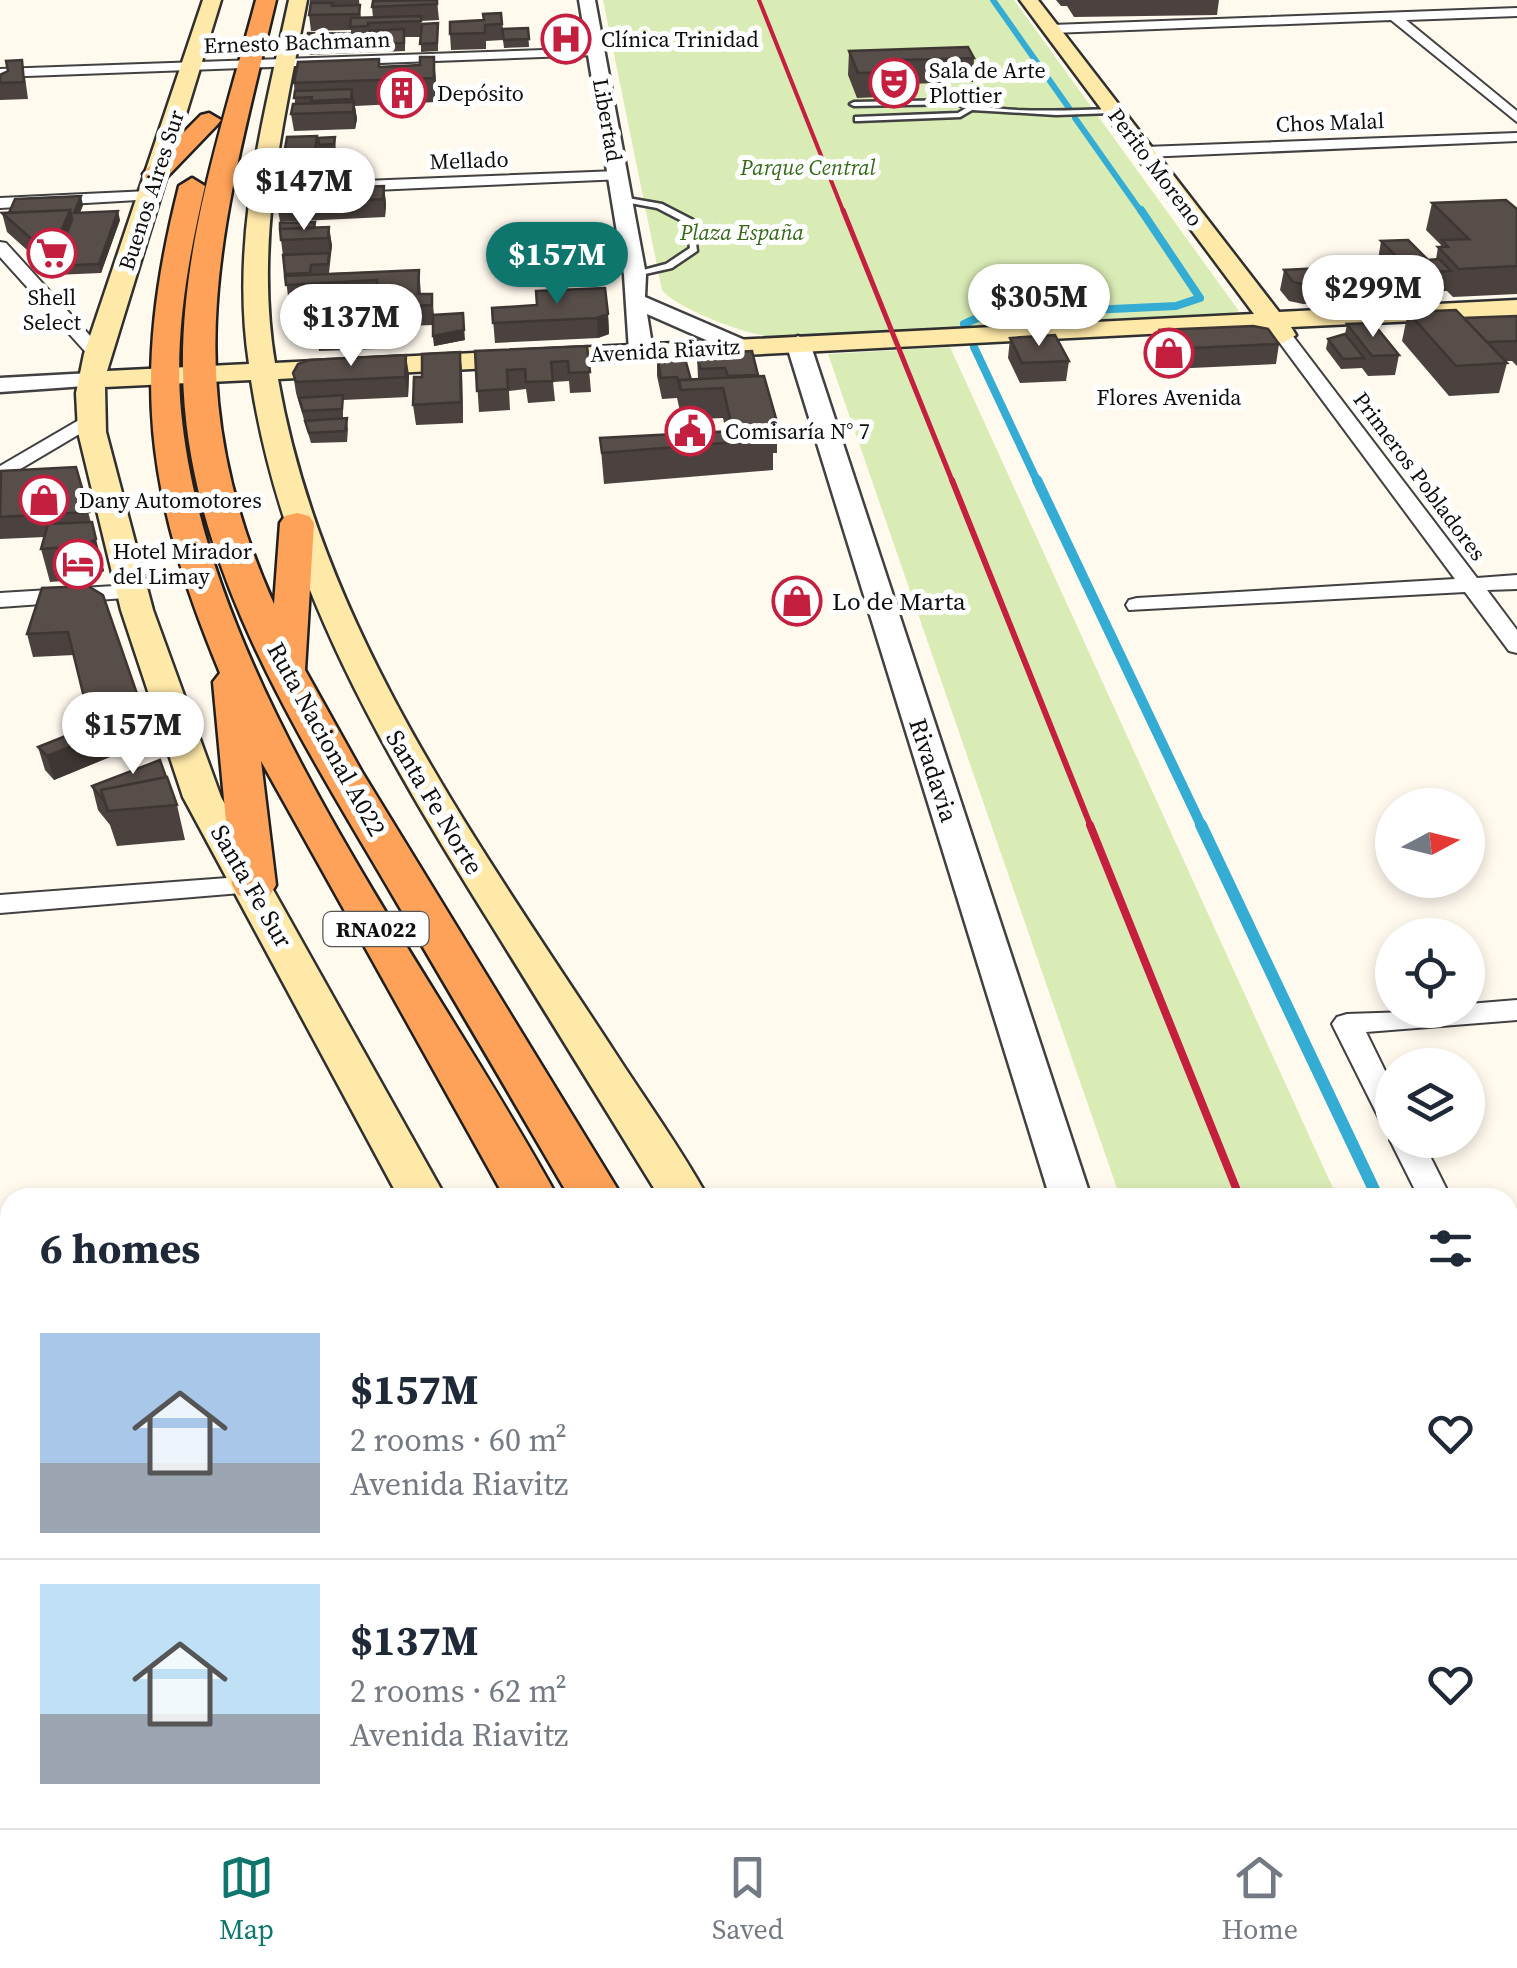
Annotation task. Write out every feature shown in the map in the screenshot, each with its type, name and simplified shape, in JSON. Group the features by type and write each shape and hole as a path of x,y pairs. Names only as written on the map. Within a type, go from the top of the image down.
{"highway":[{"name":"Ruta Nacional A022","path":"266,0 224,80 170,278 181,375 208,444 228,527 289,678 591,1188"},
{"name":"Ruta Nacional A022","path":"224,80 204,275 168,438 184,518 230,655 291,782 526,1188"},
{"path":"152,185 224,80"},
{"path":"289,678 296,523"},
{"path":"230,655 254,886"}],"main road":[{"name":"Buenos Aires Sur","path":"94,367 212,0"},
{"name":"Santa Fe Norte","path":"298,0 261,190 255,252 263,371 274,440 296,523 337,624 398,742 679,1188"},
{"name":"Perito Moreno","path":"1029,0 1278,328"},
{"path":"1278,328 1517,308"},
{"path":"1278,328 1517,323"},
{"name":"Avenida Riavitz","path":"94,367 181,375 640,346 1278,328"},
{"name":"Santa Fe Sur","path":"94,367 93,431 131,592 202,796 418,1188"}],"street":[{"name":"Libertad","path":"586,0 635,276 640,346"},
{"path":"1374,0 1517,118"},
{"path":"1052,30 1517,12"},
{"name":"Ernesto Bachmann","path":"0,72 191,66 224,80 286,62 596,51"},
{"name":"Chos Malal","path":"1145,152 1517,137"},
{"name":"Mellado","path":"261,190 618,176"},
{"path":"0,203 152,185"},
{"path":"0,248 94,367"},
{"path":"634,300 739,346"},
{"path":"640,346 661,326 690,324"},
{"name":"Primeros Pobladores","path":"1278,328 1517,646"},
{"name":"Rivadavia","path":"798,343 1068,1188"},
{"name":"Avenida Riavitz","path":"0,384 94,367"},
{"path":"0,475 48,446 77,441 93,431"},
{"path":"1137,604 1517,582"},
{"path":"0,600 131,592"},
{"path":"2,901 254,886"},
{"path":"1375,1080 1347,1024 1517,1010"},
{"path":"1415,1158 1430,1188"}],"lane":[{"path":"854,104 958,102 971,108 1056,113 1113,110"},
{"path":"858,119 960,115 971,108"},
{"path":"622,199 659,206 690,222 694,249 669,266 635,276"}],"green space":[{"name":"Parque Central","path":"603,0 1014,0 1239,311 1220,316 768,336 695,312 662,290"},
{"path":"950,347 1333,1188 1117,1188 828,354"}],"building":[{"path":"437,0 437,4 372,7 373,1"},
{"path":"311,3 360,5 359,14 309,15"},
{"path":"501,13 502,24 485,25 485,33 450,34 450,22 484,20 483,14"},
{"path":"421,16 421,21 350,27 351,18"},
{"path":"438,23 437,43 420,44 422,24"},
{"path":"528,28 529,39 504,40 502,29"},
{"path":"404,29 404,43 306,47 308,33 369,34"},
{"path":"968,47 974,58 901,60 906,72 858,73 849,51"},
{"path":"420,57 434,57 434,78 294,83 298,62 379,59 379,67 420,65"},
{"path":"22,60 24,82 0,83 0,75 8,71 6,61"},
{"path":"352,89 351,99 294,98 295,91"},
{"path":"354,102 353,112 291,114 293,104"},
{"path":"317,136 315,151 333,150 332,161 283,160 287,137"},
{"path":"335,137 334,144 319,145 318,138"},
{"path":"336,176 334,188 384,186 383,199 277,204 279,182"},
{"path":"81,196 74,213 118,211 99,264 53,266 72,220 70,210 9,213 15,199"},
{"path":"1506,200 1517,209 1517,266 1459,269 1438,247 1448,247 1442,240 1469,239 1432,203"},
{"path":"70,210 51,256 2,213"},
{"path":"315,222 314,228 280,229 280,223"},
{"path":"329,227 328,238 281,240 280,229"},
{"path":"1408,240 1428,260 1439,259 1451,271 1412,273 1418,280 1383,281 1365,261 1399,259 1381,241"},
{"path":"329,253 328,264 311,265 310,273 285,274 283,255"},
{"path":"1343,267 1357,283 1307,285 1293,282 1284,270"},
{"path":"419,270 418,294 432,294 432,305 376,308 377,280 286,285 285,276"},
{"path":"605,288 608,314 597,318 493,323 492,308 537,305 536,291"},
{"path":"1456,310 1507,363 1456,366 1408,312"},
{"path":"375,313 374,329 316,331 317,315"},
{"path":"463,313 464,330 433,336 433,315"},
{"path":"1517,316 1517,341 1487,342 1464,318"},
{"path":"1373,323 1399,355 1372,356 1347,324"},
{"path":"1253,326 1268,329 1279,344 1173,349 1160,330"},
{"path":"1345,334 1364,358 1343,359 1328,339"},
{"path":"1055,335 1069,361 1022,363 1010,338"},
{"path":"587,346 590,372 569,373 568,361 551,362 553,381 526,382 525,369 507,370 508,389 477,391 475,351"},
{"path":"752,351 758,375 728,376 725,368 700,369 697,354"},
{"path":"460,352 461,402 413,405 414,377 422,377 422,354"},
{"path":"406,355 405,377 296,382 293,373 298,364 309,360"},
{"path":"684,355 691,380 679,380 680,390 677,377 661,378 657,356"},
{"path":"764,376 777,422 769,423 773,439 602,453 600,438 733,431 723,388 681,390 679,380"},
{"path":"343,395 342,409 303,411 299,398"},
{"path":"347,418 345,431 309,433 305,421"},
{"path":"76,467 89,512 0,517 1,471"},
{"path":"92,522 96,539 83,546 41,549 48,524"},
{"path":"88,586 103,595 145,717 47,756 38,747 91,726 68,632 27,634 42,588"},
{"path":"160,760 166,777 101,790 104,801 92,786"},
{"path":"167,777 177,805 108,811 101,790"}],"waterway":[{"path":"993,0 1069,108"},
{"path":"1075,118 1142,213"},
{"path":"964,324 984,315 1176,306 1200,298 1141,210"},
{"path":"974,347 1038,483"},
{"path":"1037,480 1202,827"},
{"path":"1201,825 1373,1188"}],"railway":[{"path":"759,0 844,213"},
{"path":"843,210 953,483"},
{"path":"952,480 1091,827"},
{"path":"1090,825 1236,1188"}],"place":[{"name":"Clínica Trinidad","path":"566,39"},
{"name":"Sala de Arte Plottier","path":"894,83"},
{"name":"Depósito","path":"402,93"},
{"name":"Shell Select","path":"52,253"},
{"name":"Flores Avenida","path":"1169,353"},
{"name":"Comisaría N° 7","path":"690,431"},
{"name":"Dany Automotores","path":"44,500"},
{"name":"Hotel Mirador del Limay","path":"78,564"},
{"name":"Lo de Marta","path":"797,601"}],"park label":[{"name":"Plaza España","path":"742,232"}]}
